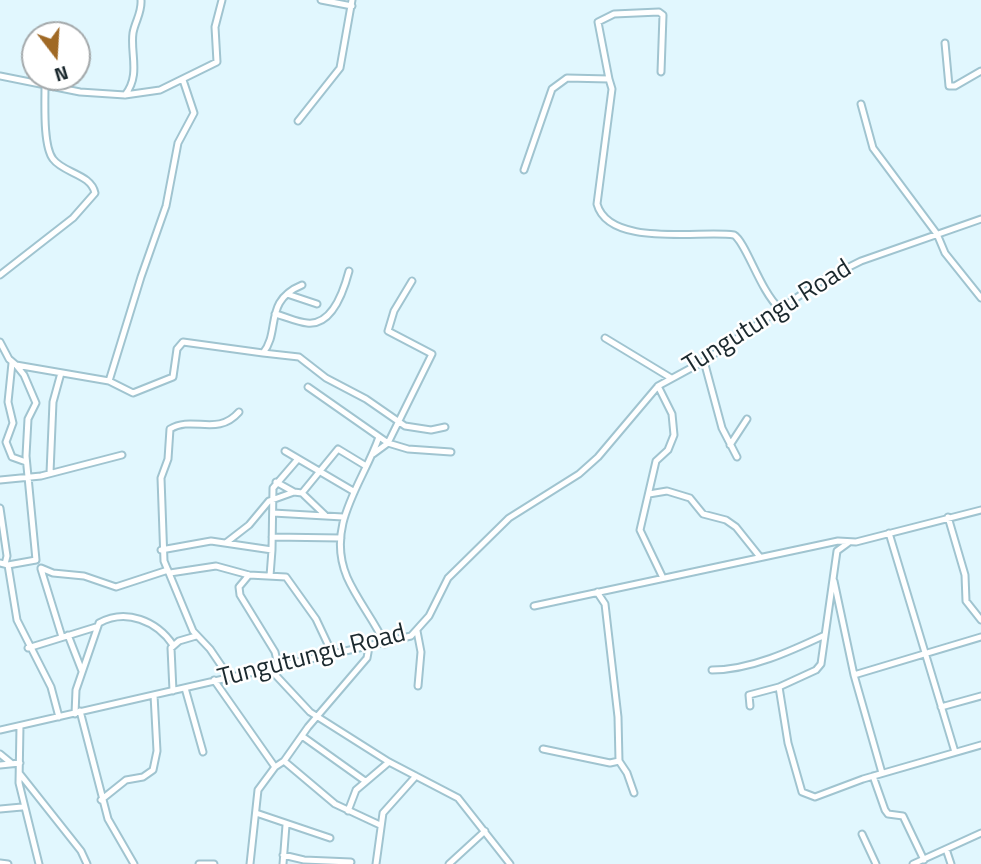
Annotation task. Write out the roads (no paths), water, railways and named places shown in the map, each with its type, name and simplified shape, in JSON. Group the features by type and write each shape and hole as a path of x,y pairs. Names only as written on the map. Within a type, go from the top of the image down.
{"street":[{"path":"125,94 130,88 135,61 133,31 141,14 141,0"},
{"path":"91,91 125,94 160,90 217,62 215,27 222,0"},
{"path":"298,121 340,68 352,3 321,0"},
{"path":"661,72 663,15 659,12 614,14 598,22 612,89 598,200 600,212 611,221 645,233 663,236 734,235 742,243 761,286 780,309"},
{"path":"945,43 949,86 955,86 981,71"},
{"path":"0,76 21,81"},
{"path":"524,170 552,89 567,78 609,79"},
{"path":"109,381 169,197 178,143 194,113 183,80"},
{"path":"0,275 73,218 95,193 88,182 60,166 51,156 45,91"},
{"path":"861,104 873,148 937,234 945,253 981,298"},
{"name":"Tungutungu Road","path":"0,730 332,653 385,644 417,631 434,608 448,578 509,518 579,474 658,386 704,361 821,281 861,261 981,219"},
{"path":"275,314 309,324 320,321 335,306 349,271"},
{"path":"373,454 388,443 432,354 388,331 394,311 412,281"},
{"path":"263,353 275,314 286,294 302,285"},
{"path":"286,294 317,304"},
{"path":"605,338 671,378"},
{"path":"0,342 24,375 36,402 28,419 26,462 36,560 65,636 82,671"},
{"path":"14,364 109,381 133,393 168,381 175,373 177,349 183,342 299,357 326,378 366,399 398,422 412,428 445,428"},
{"path":"704,361 722,428 737,457"},
{"path":"14,364 8,402 13,423 6,442 12,457 26,462"},
{"path":"50,473 53,402 61,373"},
{"path":"658,386 672,414 675,429 668,450 656,461 640,530 663,578"},
{"path":"309,387 388,443 408,449 451,452"},
{"path":"229,677 210,649 196,636 161,550 161,478 168,459 170,429 180,426 221,425 239,412"},
{"path":"730,445 747,419"},
{"path":"379,437 353,491 344,517 341,538 348,579 372,616 385,644"},
{"path":"302,493 338,449 366,466"},
{"path":"285,450 353,491"},
{"path":"0,480 27,478 122,455"},
{"path":"270,576 276,482 299,459"},
{"path":"276,482 294,492 302,493 325,515"},
{"path":"649,494 667,491 690,498 703,514 726,520 736,527 760,557"},
{"path":"227,542 249,525 273,498 294,492"},
{"path":"0,508 7,556 4,564 17,621 28,648 51,687 59,717"},
{"path":"750,706 749,695 779,687 816,670 824,656 837,551 848,543 981,510"},
{"path":"273,513 344,517"},
{"path":"948,517 965,575 966,601 981,620"},
{"path":"889,533 955,752"},
{"path":"272,537 341,538"},
{"path":"534,606 838,541 848,543"},
{"path":"161,550 190,543 227,542 272,550"},
{"path":"4,564 36,560"},
{"path":"41,568 52,573 84,576 116,587 169,571 216,566 249,575 282,576 289,580 325,635 332,653"},
{"path":"249,575 239,587 240,595 275,652 278,666"},
{"path":"834,578 854,675 882,773"},
{"path":"597,592 605,604 618,717 619,761 627,773 634,793"},
{"path":"28,648 96,627 111,618 134,616 167,636 173,645 170,656 173,691"},
{"path":"96,627 74,701 101,800 117,837 134,864"},
{"path":"417,631 421,652 418,685"},
{"path":"712,670 726,670 773,656 825,635"},
{"path":"173,645 196,636"},
{"path":"854,675 981,637"},
{"path":"250,864 258,790 367,658 369,646"},
{"path":"269,668 300,703 320,717 389,762 458,799 510,864"},
{"path":"214,680 275,767"},
{"path":"779,687 788,743 802,792 815,797 882,773 981,745"},
{"path":"185,688 203,752"},
{"path":"101,800 125,780 143,777 153,770 157,751 153,695"},
{"path":"942,707 981,696"},
{"path":"20,726 22,807 39,864"},
{"path":"302,736 365,781"},
{"path":"970,747 981,751"},
{"path":"543,749 610,763 619,761"},
{"path":"0,754 11,763"},
{"path":"284,761 310,785 348,811 380,825"},
{"path":"348,811 354,793 389,762"},
{"path":"0,765 20,764"},
{"path":"20,774 88,864"},
{"path":"376,864 383,813 416,776"},
{"path":"873,776 885,810 891,816 903,816 924,860"},
{"path":"0,809 22,807"},
{"path":"256,813 330,838"},
{"path":"284,864 286,825"},
{"path":"449,864 485,831"},
{"path":"914,864 981,833"},
{"path":"862,834 876,864"},
{"path":"946,849 951,864"},
{"path":"284,855 304,860 351,862"},
{"path":"0,863 8,864"},
{"path":"200,864 214,864"}]}
